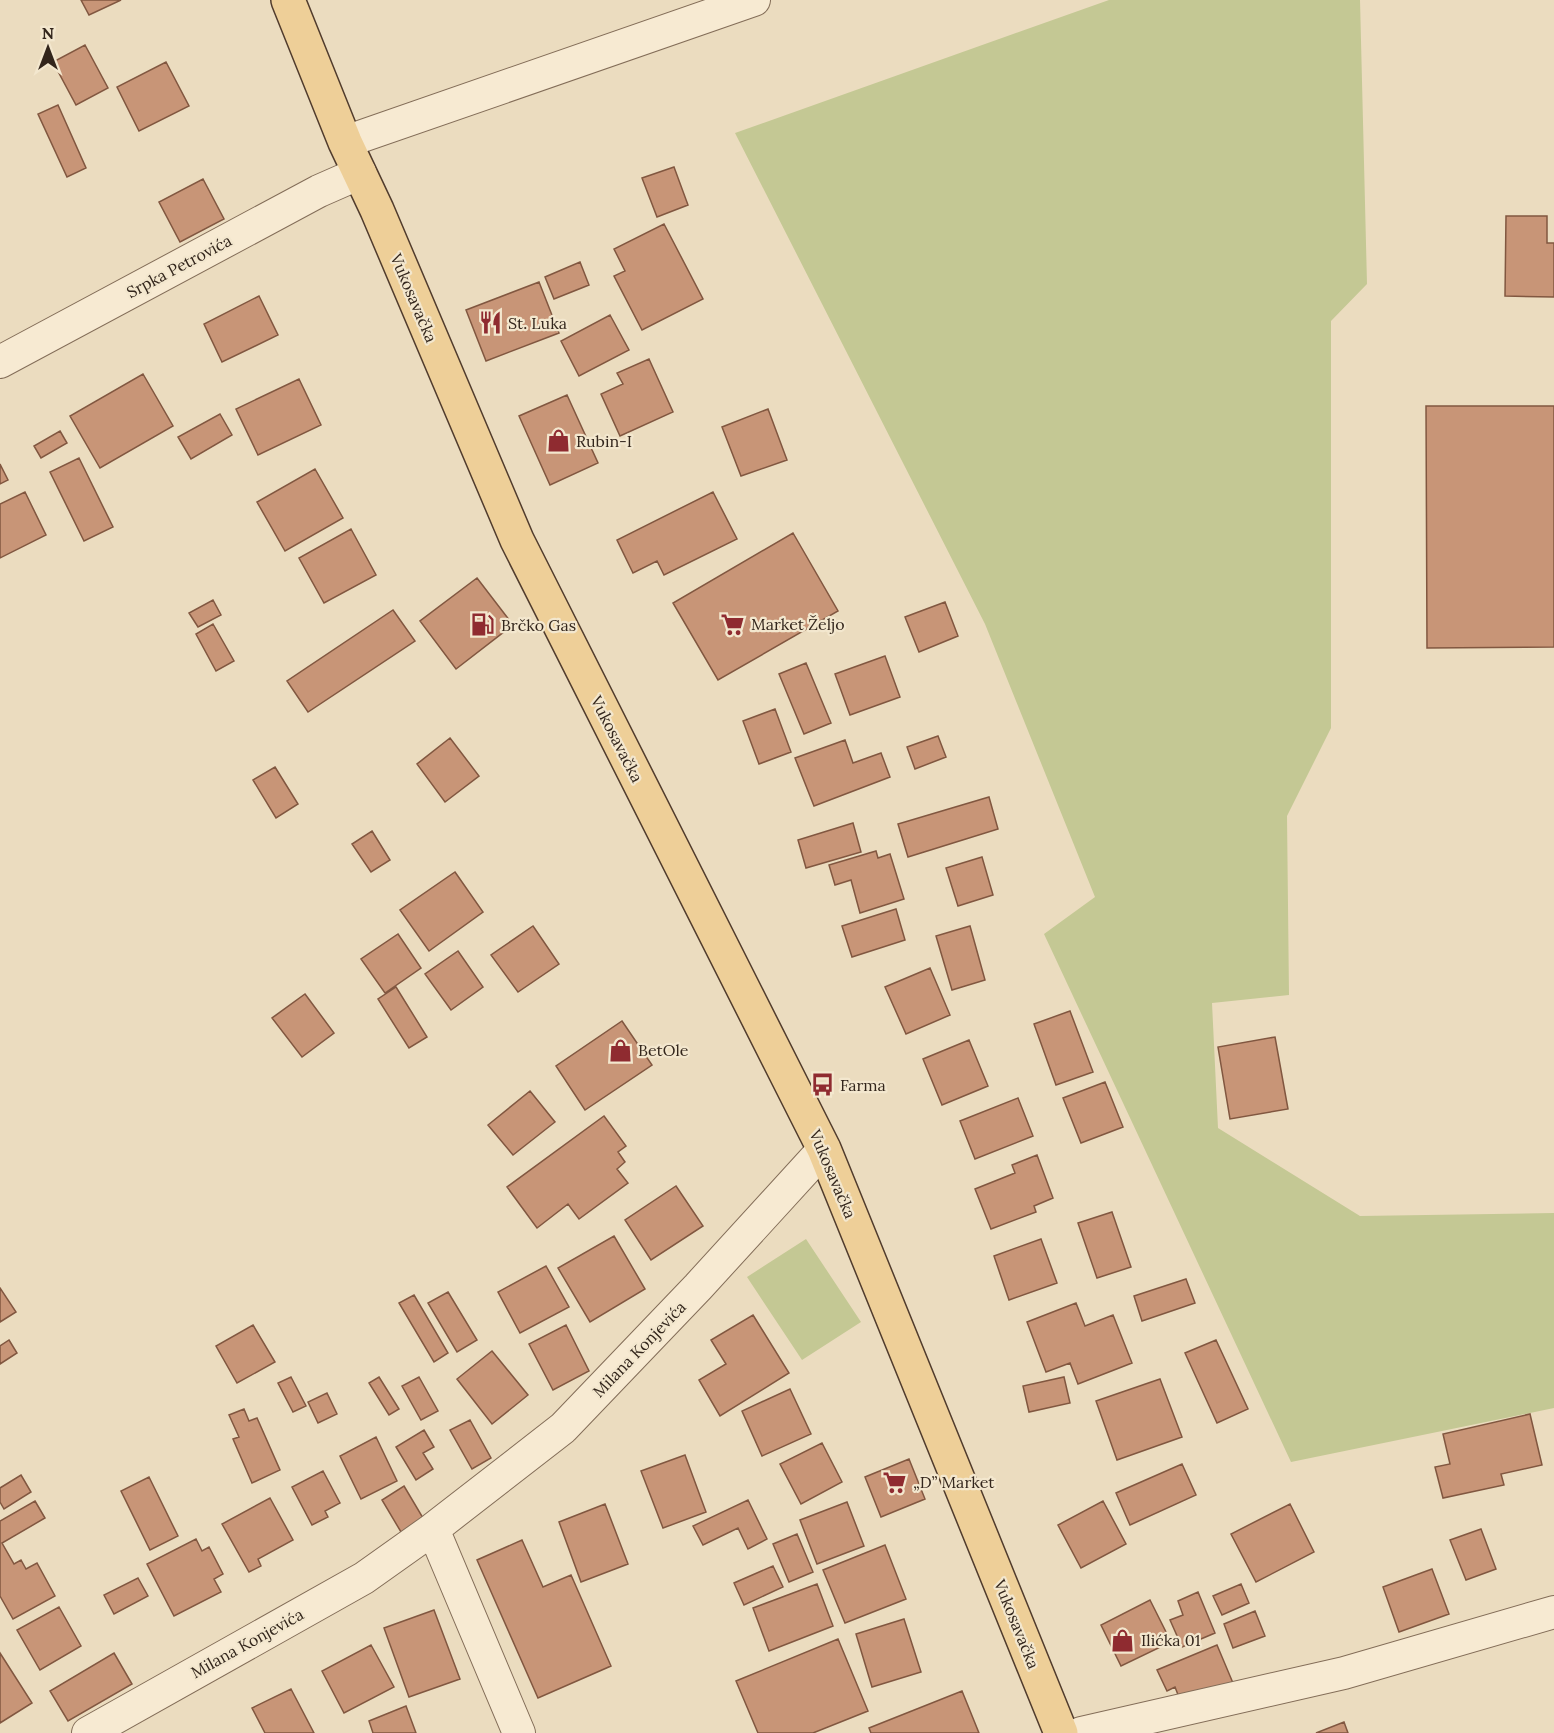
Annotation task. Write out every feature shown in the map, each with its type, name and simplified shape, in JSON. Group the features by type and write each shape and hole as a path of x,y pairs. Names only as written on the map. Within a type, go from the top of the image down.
{"main road":[{"name":"Vukosavačka","path":"288,0 345,142 517,540 824,1149 1061,1733"}],"street":[{"path":"345,142 754,0"},
{"name":"Srpka Petrovića","path":"0,362 319,191 360,173"},
{"name":"Milana Konjevića","path":"88,1733 364,1578 434,1529 563,1428 698,1287 824,1149"},
{"path":"434,1529 519,1733"},
{"path":"1081,1733 1344,1673 1554,1612"}],"green space":[{"path":"1109,0 1360,0 1367,284 1331,321 1331,728 1287,816 1289,995 1212,1003 1218,1128 1360,1216 1554,1213 1554,1408 1291,1462 1044,934 1095,897 985,624 735,133"},
{"path":"806,1239 861,1322 802,1360 747,1277"}],"building":[{"path":"81,0 121,0 89,15"},
{"path":"85,45 108,88 76,105 53,62"},
{"path":"166,62 189,106 139,131 117,87"},
{"path":"58,105 86,168 67,177 38,114"},
{"path":"674,167 688,205 657,217 642,178"},
{"path":"203,179 224,219 180,242 159,202"},
{"path":"1506,216 1547,216 1547,243 1554,243 1554,297 1505,296"},
{"path":"664,224 703,299 642,330 614,276 625,271 614,249"},
{"path":"580,262 589,285 554,299 545,277"},
{"path":"539,282 559,333 486,361 466,310"},
{"path":"259,296 278,335 222,362 204,324"},
{"path":"610,315 629,350 579,376 561,341"},
{"path":"649,359 673,412 620,436 601,394 623,384 617,373"},
{"path":"143,374 173,426 100,468 70,416"},
{"path":"299,379 321,425 258,455 236,409"},
{"path":"567,395 598,463 550,485 519,416"},
{"path":"1426,406 1554,406 1554,647 1427,648"},
{"path":"768,409 787,460 741,476 722,427"},
{"path":"220,414 232,435 191,459 178,437"},
{"path":"60,431 67,443 41,458 34,446"},
{"path":"79,458 113,527 84,541 50,472"},
{"path":"0,464 8,480 0,484"},
{"path":"315,469 343,518 285,551 257,502"},
{"path":"25,492 46,535 0,558 0,504"},
{"path":"713,492 737,539 664,575 657,561 633,573 617,540"},
{"path":"351,529 376,575 324,603 299,558"},
{"path":"793,533 838,611 718,680 673,603"},
{"path":"477,578 513,625 456,669 420,621"},
{"path":"213,600 221,615 198,627 189,613"},
{"path":"945,602 958,636 919,652 905,617"},
{"path":"393,610 415,641 308,712 287,681"},
{"path":"213,624 234,661 216,671 196,634"},
{"path":"885,656 900,697 850,715 835,674"},
{"path":"806,663 831,723 804,734 779,674"},
{"path":"775,709 791,752 759,764 743,721"},
{"path":"938,736 946,757 915,769 907,747"},
{"path":"450,738 479,776 445,802 417,764"},
{"path":"845,740 853,763 881,753 890,777 814,806 795,758"},
{"path":"275,767 298,804 276,818 253,780"},
{"path":"989,797 998,829 908,857 898,824"},
{"path":"853,823 861,852 806,868 798,840"},
{"path":"372,831 390,860 371,872 352,844"},
{"path":"876,851 878,858 890,854 904,899 860,913 851,880 835,885 829,865"},
{"path":"982,857 993,895 958,906 946,868"},
{"path":"455,872 483,912 429,951 400,910"},
{"path":"896,909 905,940 852,957 842,926"},
{"path":"533,926 559,964 518,992 491,955"},
{"path":"970,926 985,980 952,990 936,936"},
{"path":"398,934 421,968 385,993 361,959"},
{"path":"458,951 483,987 451,1010 425,974"},
{"path":"930,968 950,1015 906,1034 885,987"},
{"path":"396,987 427,1037 409,1048 378,999"},
{"path":"305,994 334,1033 302,1057 272,1018"},
{"path":"1070,1011 1093,1072 1056,1085 1034,1024"},
{"path":"622,1021 652,1065 585,1110 556,1066"},
{"path":"1275,1037 1288,1109 1230,1119 1218,1047"},
{"path":"969,1040 988,1086 942,1105 923,1059"},
{"path":"1105,1082 1123,1127 1081,1143 1063,1098"},
{"path":"530,1091 555,1122 513,1155 488,1125"},
{"path":"1018,1098 1033,1136 975,1159 960,1121"},
{"path":"604,1116 626,1146 618,1152 625,1162 617,1169 628,1183 579,1219 568,1204 537,1228 507,1187"},
{"path":"1037,1155 1053,1198 1034,1206 1036,1212 991,1229 975,1189 1015,1173 1012,1165"},
{"path":"676,1186 703,1226 651,1260 625,1220"},
{"path":"1112,1212 1131,1267 1097,1278 1078,1223"},
{"path":"614,1236 645,1289 590,1322 558,1268"},
{"path":"1041,1239 1057,1283 1009,1300 994,1256"},
{"path":"546,1266 569,1307 520,1333 498,1292"},
{"path":"1186,1279 1195,1303 1142,1321 1134,1296"},
{"path":"0,1288 16,1312 0,1322"},
{"path":"448,1292 477,1340 457,1352 428,1303"},
{"path":"414,1295 448,1353 434,1362 399,1303"},
{"path":"1076,1303 1085,1326 1113,1315 1132,1363 1078,1384 1070,1363 1046,1372 1027,1322"},
{"path":"753,1315 789,1373 720,1416 699,1380 726,1364 711,1340"},
{"path":"253,1325 275,1362 237,1383 216,1346"},
{"path":"566,1325 589,1371 553,1390 529,1344"},
{"path":"9,1340 17,1353 0,1364 0,1346"},
{"path":"1216,1340 1248,1409 1217,1423 1185,1353"},
{"path":"492,1351 528,1395 492,1424 457,1379"},
{"path":"291,1377 306,1406 293,1412 278,1383"},
{"path":"379,1377 399,1409 389,1415 369,1383"},
{"path":"419,1377 438,1411 421,1420 402,1386"},
{"path":"1064,1377 1070,1403 1029,1412 1023,1386"},
{"path":"1160,1379 1182,1437 1117,1460 1096,1401"},
{"path":"790,1389 811,1434 762,1456 742,1411"},
{"path":"327,1393 337,1414 318,1423 308,1402"},
{"path":"244,1409 249,1421 257,1418 280,1470 252,1483 233,1439 239,1437 229,1415"},
{"path":"1530,1414 1542,1465 1501,1474 1504,1485 1443,1498 1435,1467 1450,1464 1443,1434"},
{"path":"470,1420 491,1458 472,1469 450,1430"},
{"path":"424,1430 434,1447 423,1453 433,1469 416,1480 396,1447"},
{"path":"376,1437 397,1481 361,1499 340,1456"},
{"path":"822,1443 842,1482 801,1504 780,1464"},
{"path":"685,1455 706,1512 663,1528 641,1471"},
{"path":"909,1459 925,1499 881,1517 865,1477"},
{"path":"1182,1464 1196,1495 1130,1525 1116,1493"},
{"path":"323,1471 340,1503 325,1511 328,1517 312,1525 292,1487"},
{"path":"21,1475 31,1492 4,1509 0,1502 0,1488"},
{"path":"149,1477 178,1536 150,1550 121,1491"},
{"path":"404,1486 426,1523 404,1537 382,1500"},
{"path":"270,1498 293,1540 258,1559 261,1566 249,1572 222,1524"},
{"path":"748,1500 767,1539 748,1549 738,1528 703,1545 693,1526"},
{"path":"35,1501 45,1518 2,1543 14,1564 21,1560 26,1569 37,1563 55,1596 13,1619 0,1596 0,1521"},
{"path":"1103,1501 1126,1544 1081,1568 1058,1525"},
{"path":"847,1502 864,1546 817,1564 800,1520"},
{"path":"605,1504 628,1564 581,1582 559,1522"},
{"path":"1290,1504 1314,1552 1256,1582 1231,1534"},
{"path":"1481,1529 1496,1569 1466,1580 1450,1540"},
{"path":"797,1534 813,1572 789,1582 773,1544"},
{"path":"196,1539 202,1551 209,1547 223,1574 214,1579 221,1592 174,1616 147,1564"},
{"path":"522,1540 543,1587 571,1575 611,1666 538,1698 477,1560"},
{"path":"885,1545 906,1599 845,1623 823,1570"},
{"path":"773,1566 783,1587 744,1605 734,1583"},
{"path":"1432,1569 1449,1614 1399,1632 1383,1587"},
{"path":"138,1578 148,1596 114,1614 104,1595"},
{"path":"817,1584 833,1626 769,1651 753,1608"},
{"path":"1241,1584 1249,1603 1222,1615 1213,1596"},
{"path":"1198,1592 1215,1633 1182,1647 1170,1620 1183,1615 1178,1601"},
{"path":"1150,1600 1171,1642 1121,1666 1101,1625"},
{"path":"59,1607 81,1646 40,1670 17,1630"},
{"path":"434,1610 460,1679 409,1697 384,1628"},
{"path":"1255,1611 1265,1636 1233,1648 1224,1624"},
{"path":"904,1619 921,1672 872,1687 856,1634"},
{"path":"838,1639 868,1711 813,1733 758,1733 736,1681"},
{"path":"371,1645 394,1687 344,1713 322,1671"},
{"path":"1217,1645 1233,1683 1182,1705 1175,1687 1167,1691 1157,1670"},
{"path":"0,1653 32,1703 0,1723"},
{"path":"114,1653 132,1684 68,1721 50,1691"},
{"path":"291,1689 314,1733 265,1733 252,1708"},
{"path":"962,1691 979,1733 871,1733 869,1728"},
{"path":"406,1706 416,1733 373,1733 369,1721"},
{"path":"1344,1722 1348,1733 1316,1733"}],"place":[{"name":"St. Luka","path":"490,323"},
{"name":"Rubin-I","path":"558,441"},
{"name":"Market Željo","path":"733,624"},
{"name":"Brčko Gas","path":"483,625"},
{"name":"BetOle","path":"620,1050"},
{"name":"Farma","path":"822,1085"},
{"name":"„D” Market","path":"895,1482"},
{"name":"Ilićka 01","path":"1123,1640"}]}
